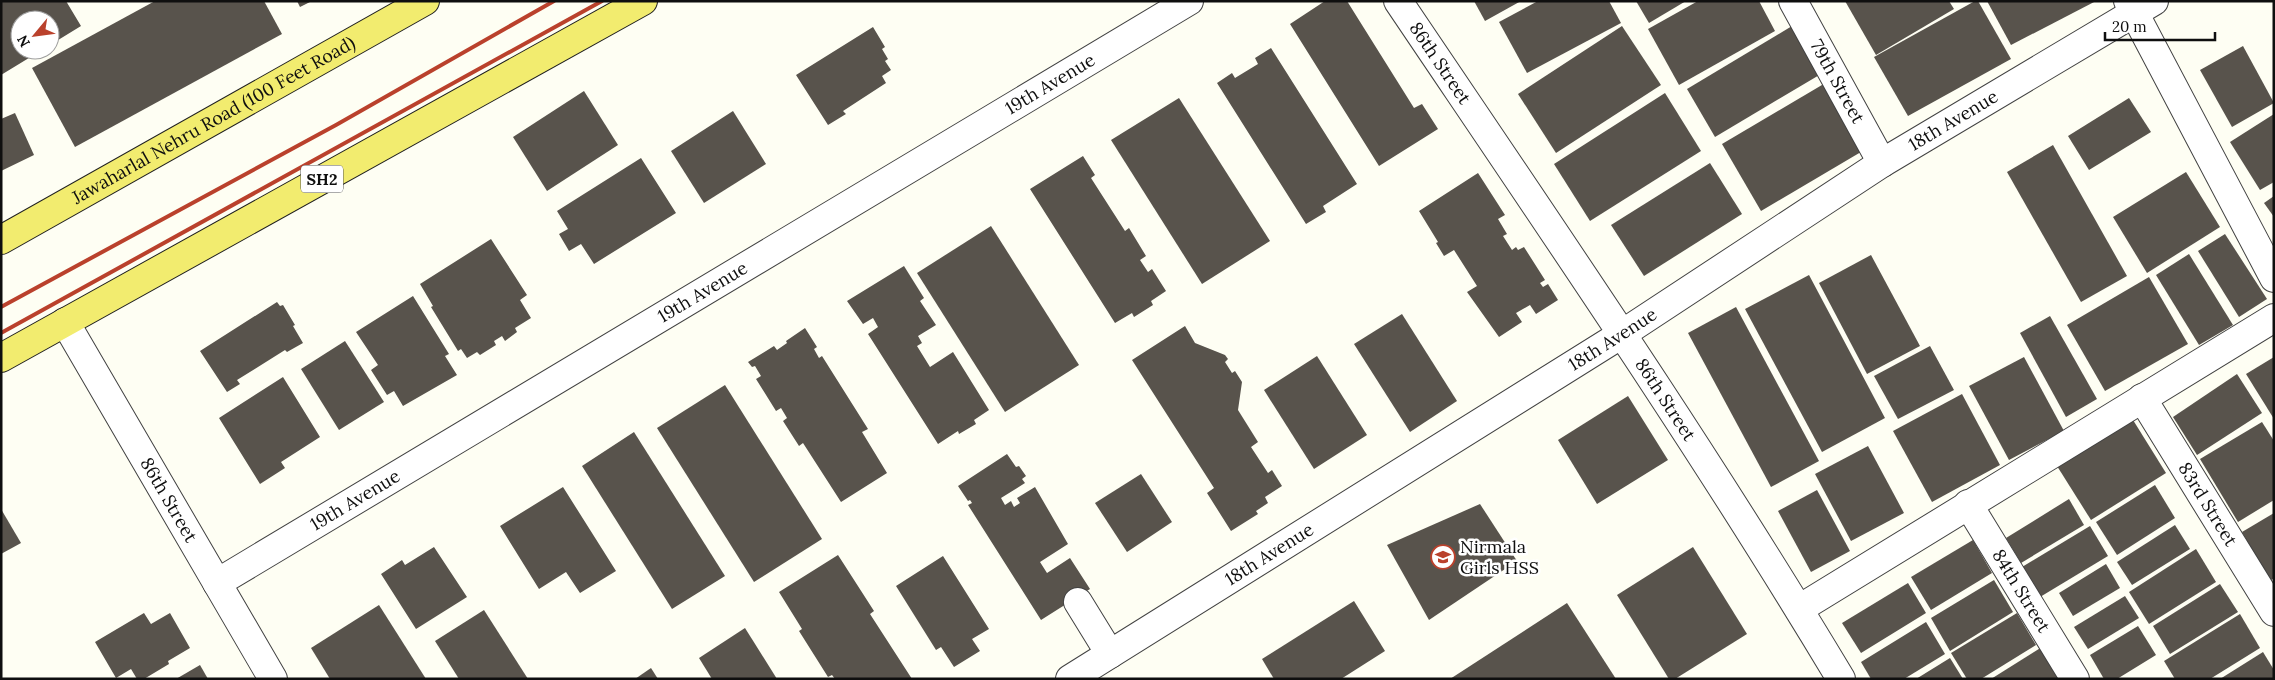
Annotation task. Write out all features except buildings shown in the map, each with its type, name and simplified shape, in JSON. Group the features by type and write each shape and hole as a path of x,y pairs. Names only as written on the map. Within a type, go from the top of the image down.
{"main road":[{"name":"Jawaharlal Nehru Road (100 Feet Road)","path":"1,240 425,1"},
{"name":"SH2","path":"1,358 643,1"}],"street":[{"name":"19th Avenue","path":"217,583 1189,1"},
{"name":"86th Street","path":"1398,1 1622,334 1799,608 1841,679"},
{"name":"79th Street","path":"1793,1 1882,163"},
{"name":"18th Avenue","path":"1070,679 1622,334 1882,163 2139,6"},
{"path":"2139,6 2274,278"},
{"path":"1799,608 2274,318"},
{"name":"86th Street","path":"65,322 273,679"},
{"name":"83rd Street","path":"2142,398 2274,612"},
{"name":"84th Street","path":"1968,504 2075,679"},
{"path":"1078,602 1110,654"}],"railway":[{"path":"1,307 336,125 554,1"},
{"path":"1,333 602,1"}],"place":[{"name":"Nirmala Girls HSS","path":"1443,557"}]}
